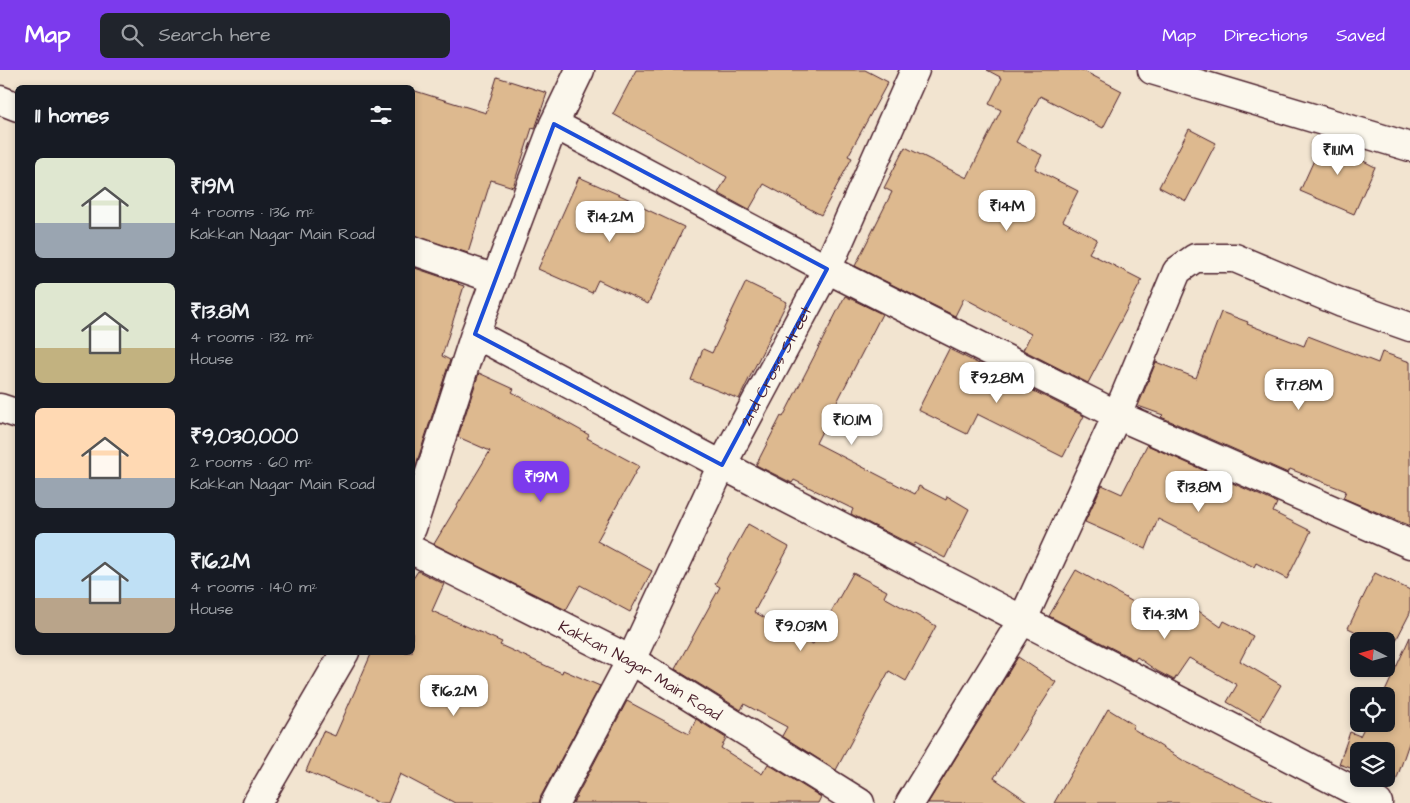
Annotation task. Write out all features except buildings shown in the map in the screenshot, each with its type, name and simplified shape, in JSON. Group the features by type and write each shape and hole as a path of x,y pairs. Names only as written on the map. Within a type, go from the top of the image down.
{"street":[{"path":"415,519 475,334 554,124 580,70"},
{"name":"2nd Cross Street","path":"555,803 631,660 722,465 827,269 915,70"},
{"path":"1152,70 1410,147"},
{"path":"0,100 15,106"},
{"path":"554,124 827,269 1117,415 1410,544"},
{"path":"415,251 495,280"},
{"path":"910,803 1022,619 1117,415 1178,271 1195,258 1234,258 1342,303 1410,327"},
{"path":"475,334 722,465 1378,803"},
{"path":"0,408 15,413"},
{"name":"Kakkan Nagar Main Road","path":"415,552 631,660 860,803"},
{"path":"257,803 343,655"}],"highlighted area":[{"path":"554,124 827,269 722,465 475,334"}]}
